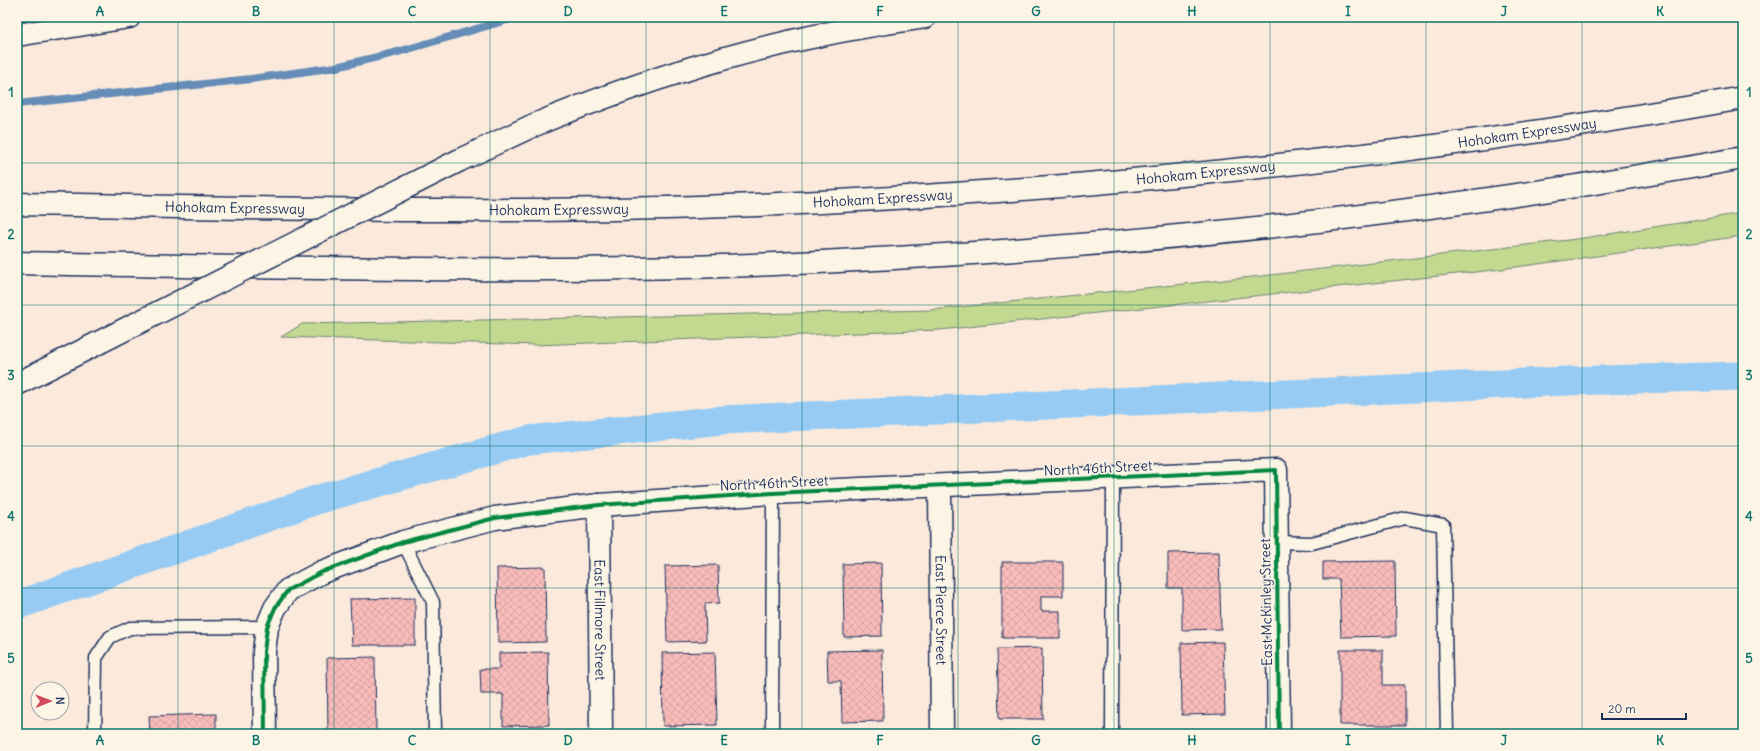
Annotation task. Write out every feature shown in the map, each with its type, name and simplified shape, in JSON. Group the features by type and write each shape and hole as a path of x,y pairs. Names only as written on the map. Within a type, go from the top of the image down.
{"main road":[{"path":"17,35 129,17"},
{"path":"17,384 453,163 532,126 633,86 735,55 834,31 925,17"},
{"name":"Hohokam Expressway","path":"17,204 449,211 753,205 958,195 1157,178 1363,156 1566,127 1743,98"},
{"path":"17,263 514,270 723,266 928,256 1218,232 1329,220 1532,192 1743,158"},
{"name":"North 46th Street","path":"266,626 275,608 288,590 322,572 403,542 495,518 599,505 773,493 940,487 1276,470"},
{"name":"East McKinley Street","path":"1276,470 1279,734"},
{"name":"East Pierce Street","path":"940,487 942,734"},
{"name":"East Fillmore Street","path":"599,505 601,734"},
{"path":"265,734 264,652 266,626"}],"lane":[{"path":"1112,734 1113,478"},
{"path":"772,734 773,493"},
{"path":"1277,542 1312,543 1405,518 1443,525 1447,734"},
{"path":"403,542 433,602 435,734"},
{"path":"95,734 96,658 110,637 130,628 266,626"}],"green space":[{"path":"1743,213 1743,236 1494,270 940,330 536,345 281,337 302,324 931,310 1262,276 1577,239"}],"building":[{"path":"1219,552 1221,629 1182,630 1182,588 1168,588 1168,553"},
{"path":"1395,561 1396,636 1341,637 1339,579 1323,579 1323,562"},
{"path":"1002,562 1063,562 1063,596 1041,596 1041,611 1060,611 1060,638 1002,638"},
{"path":"881,563 882,636 844,637 843,564"},
{"path":"718,565 719,603 705,604 706,641 667,642 665,566"},
{"path":"545,567 546,642 498,643 497,568"},
{"path":"415,598 415,645 352,645 350,599"},
{"path":"1223,642 1225,714 1182,715 1181,643"},
{"path":"1042,648 1043,719 999,719 997,649"},
{"path":"882,650 883,721 842,722 841,681 828,681 827,651"},
{"path":"1340,650 1383,650 1383,685 1405,685 1405,725 1340,725"},
{"path":"548,652 549,725 503,726 503,694 481,694 480,669 499,669 499,653"},
{"path":"715,652 717,725 663,726 662,653"},
{"path":"375,657 376,732 328,733 327,658"},
{"path":"216,714 216,734 150,734 149,716"},
{"path":"1223,730 1223,734 1159,734 1159,731"},
{"path":"1058,731 1058,734 997,734 997,732"}],"waterway":[{"path":"17,104 251,79 336,67 398,52 517,17"},
{"path":"17,605 319,499 529,440 722,420 1567,381 1743,376"}],"cycle path":[{"path":"265,734 264,652 267,627 275,608 288,590 322,572 403,542 495,518 599,505 773,493 1276,470 1279,734"}]}
